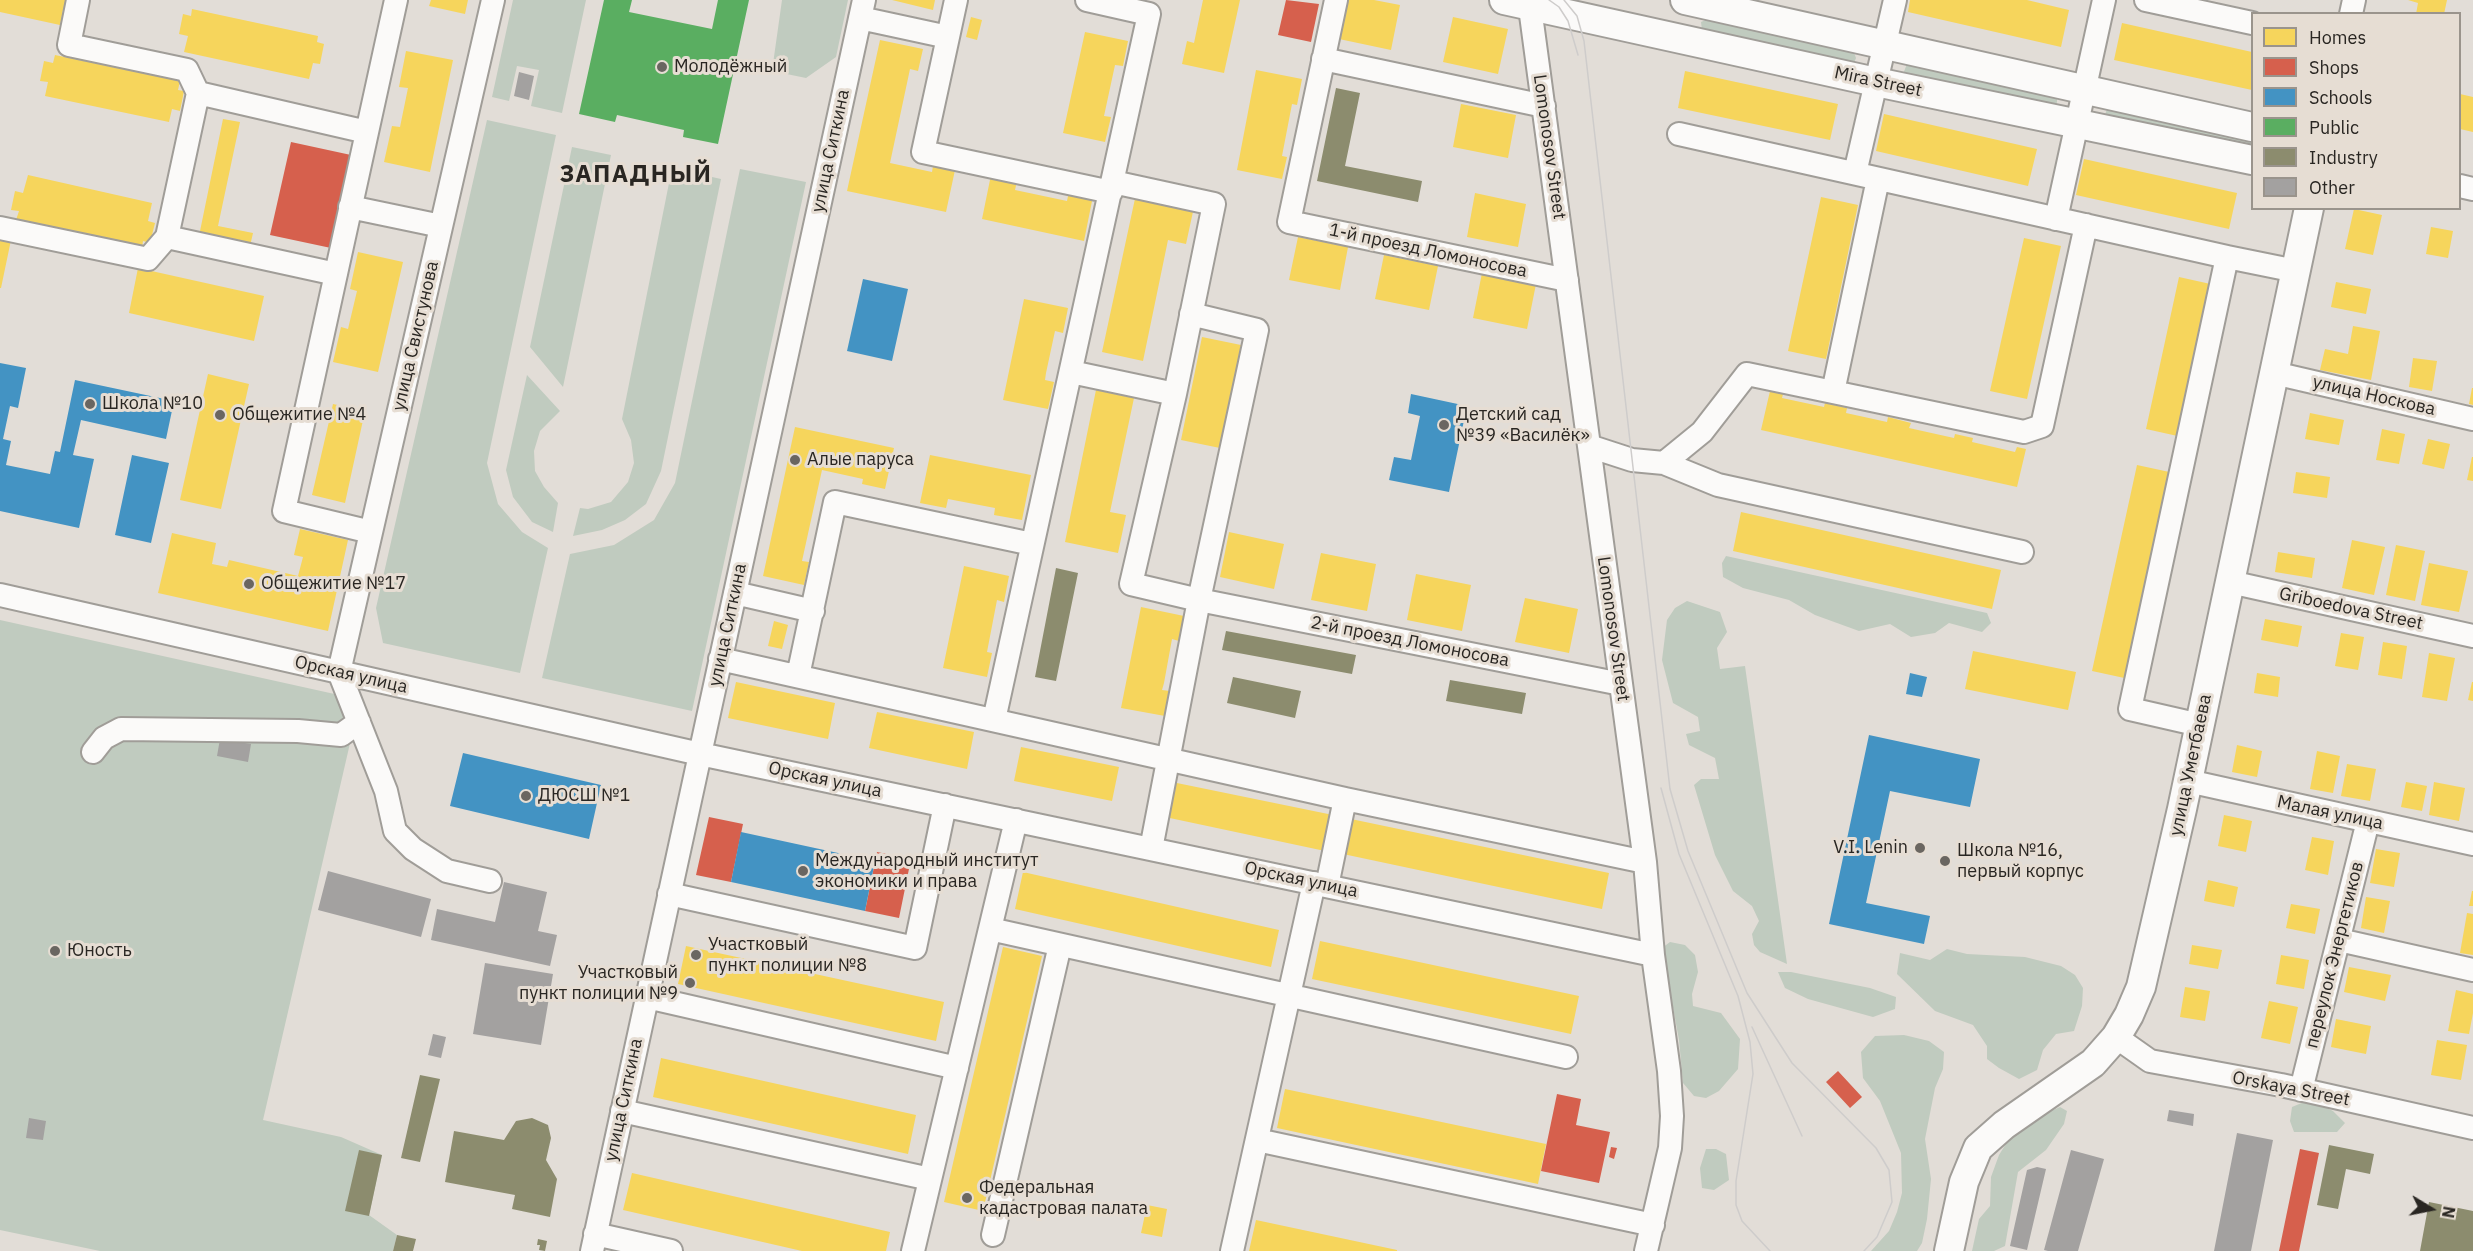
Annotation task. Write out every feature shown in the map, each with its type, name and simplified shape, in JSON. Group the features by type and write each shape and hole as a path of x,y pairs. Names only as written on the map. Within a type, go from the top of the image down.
{"main road":[{"name":"Mira Street","path":"1685,0 2251,127"},
{"name":"Mira Street","path":"1521,2 1876,82 2251,160"},
{"name":"улица Уметбаева","path":"1949,1251 1964,1182 1978,1148 2004,1125 2093,1063 2116,1037 2141,987 2188,781 2309,210"}],"street":[{"path":"0,228 148,258 167,237 198,93 187,70 69,45 78,0"},
{"path":"371,532 284,511 396,0"},
{"name":"улица Свистунова","path":"339,672 493,0"},
{"path":"956,0 923,152 1214,204 1175,394 1071,372"},
{"path":"994,720 1149,14 1087,0"},
{"path":"1336,0 1323,59 1544,106"},
{"path":"1855,173 1895,0"},
{"path":"2056,219 2104,0"},
{"path":"2146,0 2251,23"},
{"name":"Lomonosov Street","path":"1521,2 1544,106 1645,862 1653,955 1669,1071 1672,1116 1670,1148 1646,1251"},
{"path":"862,9 948,37"},
{"name":"улица Ситкина","path":"593,1242 862,9"},
{"name":"1-й проезд Ломоносова","path":"1323,59 1289,222 1567,280"},
{"path":"198,93 367,132"},
{"path":"1679,134 2296,271"},
{"path":"1833,392 1878,178"},
{"path":"350,207 441,226"},
{"path":"1664,463 1702,432 1747,374 2024,432 2042,426 2086,225"},
{"path":"167,237 336,274"},
{"path":"2200,725 2130,709 2227,257"},
{"path":"1151,849 1200,600 1257,330 1191,314"},
{"name":"улица Носкова","path":"2274,373 2473,419"},
{"name":"2-й проезд Ломоносова","path":"1175,394 1131,584 1200,600 1621,684"},
{"path":"1589,446 1632,460 1664,463 1718,484 2022,552"},
{"path":"798,676 835,502 1032,544"},
{"name":"Griboedova Street","path":"2230,582 2473,636"},
{"path":"735,593 813,611"},
{"name":"Орская улица","path":"0,595 700,754 1653,955"},
{"path":"720,659 1345,799 1645,862"},
{"path":"339,672 386,791 395,831 413,849 447,871 490,881"},
{"path":"93,752 104,738 121,729 298,731 341,735 359,722"},
{"name":"Малая улица","path":"2188,781 2473,844"},
{"path":"1232,1251 1289,996 1345,799"},
{"path":"669,894 915,948 945,805"},
{"path":"913,1251 1016,820"},
{"name":"переулок Энергетиков","path":"2301,1090 2368,821"},
{"path":"990,929 1566,1057"},
{"path":"2338,940 2473,970"},
{"path":"993,1235 1060,945"},
{"path":"647,997 957,1068"},
{"name":"Orskaya Street","path":"2116,1037 2150,1061 2301,1090 2473,1128"},
{"path":"622,1111 930,1179"},
{"path":"1257,1140 1653,1225"},
{"path":"593,1242 671,1251"}],"shaded area":[{"path":"513,0 586,0 562,113 531,106 539,70 517,66 509,101 492,97"},
{"path":"782,0 848,0 836,57 806,78 772,71"},
{"path":"1710,18 1853,50 1856,58 1854,63 1702,30 1701,22"},
{"path":"1907,64 2057,97 2057,102 2055,107 1903,74"},
{"path":"2108,107 2251,136 2251,152 2104,117"},
{"path":"487,120 556,135 487,463 498,504 522,532 548,548 520,673 383,643 376,608"},
{"path":"572,147 611,155 563,387 530,347"},
{"path":"672,168 721,179 661,471 646,504 625,520 602,530 573,536 580,508 588,509 611,502 628,482 634,463 631,440 622,419"},
{"path":"740,169 806,182 692,711 542,678 570,554 614,545 654,520 675,483"},
{"path":"527,375 560,411 540,431 534,451 535,471 544,487 558,503 553,532 532,522 513,497 506,470"},
{"path":"1726,556 1987,613 1991,623 1982,632 1949,623 1935,633 1911,637 1890,624 1859,631 1815,615 1789,600 1743,588 1723,577 1722,563"},
{"path":"1687,601 1720,612 1727,632 1717,648 1720,669 1745,666 1787,964 1760,952 1754,945 1752,934 1759,921 1752,906 1733,891 1715,855 1694,785 1701,779 1719,779 1715,758 1689,745 1686,734 1700,731 1698,717 1673,703 1662,660 1667,620 1675,608"},
{"path":"0,620 339,695 354,726 263,1120 341,1137 382,1155 369,1215 397,1235 393,1251 100,1251 0,1230"},
{"path":"1670,942 1685,945 1695,955 1698,972 1692,994 1693,1006 1721,1013 1740,1039 1738,1069 1719,1091 1706,1098 1694,1096 1683,1083 1679,1040 1662,948"},
{"path":"1947,949 1967,954 2025,957 2061,966 2075,975 2083,988 2082,1006 2074,1031 2056,1034 2043,1050 2037,1070 2019,1079 1999,1068 1987,1059 1987,1046 1973,1025 1935,1011 1897,974 1900,953 1930,960"},
{"path":"1778,972 1791,972 1870,988 1896,997 1895,1009 1873,1017 1808,999 1785,988"},
{"path":"1904,1035 1929,1041 1944,1052 1943,1069 1935,1088 1925,1139 1931,1179 1927,1219 1922,1243 1917,1251 1871,1251 1889,1231 1897,1212 1902,1193 1901,1153 1880,1101 1863,1078 1861,1052 1875,1036"},
{"path":"2304,1102 2321,1105 2333,1111 2345,1123 2337,1132 2294,1132 2290,1121 2292,1107"},
{"path":"2060,1107 2067,1111 2064,1124 2046,1150 2018,1172 2005,1246 1994,1251 1972,1251 1979,1219 1990,1206 1991,1177 1999,1155 2009,1139 2033,1119"},
{"path":"1706,1149 1716,1149 1726,1154 1729,1180 1714,1190 1702,1188 1700,1168"}],"building: Homes":[{"path":"0,0 73,0 70,12 63,10 60,25 0,12"},
{"path":"431,0 468,0 465,14 429,6"},
{"path":"892,0 935,0 933,10"},
{"path":"1203,0 1240,0 1224,73 1182,64 1187,41 1194,43"},
{"path":"1347,0 1374,0 1400,5 1391,50 1339,39"},
{"path":"1910,0 2027,0 2069,10 2061,47 1908,12"},
{"path":"2408,0 2447,0 2444,12 2416,12 2418,3"},
{"path":"192,9 318,36 317,42 324,44 320,64 313,63 309,79 184,52 188,36 179,34 183,14 191,16"},
{"path":"971,17 982,20 977,40 966,37"},
{"path":"1453,17 1508,29 1498,74 1443,62"},
{"path":"2122,23 2251,52 2251,90 2114,60"},
{"path":"1085,32 1128,41 1123,66 1115,65 1104,116 1111,117 1105,142 1063,133"},
{"path":"880,40 923,49 918,71 910,69 890,163 932,172 933,166 955,170 946,212 847,191"},
{"path":"406,51 453,60 430,172 384,162 392,126 400,127 408,88 399,87"},
{"path":"55,55 180,81 178,90 184,91 180,111 172,109 169,122 45,96 48,82 40,81 44,61 53,63"},
{"path":"1256,70 1302,79 1297,105 1292,104 1282,156 1287,157 1282,179 1237,170"},
{"path":"1685,71 1838,104 1830,140 1678,108"},
{"path":"2461,94 2473,97 2473,132 2461,129"},
{"path":"1461,104 1516,115 1508,158 1453,147"},
{"path":"1884,114 2037,149 2028,186 1876,151"},
{"path":"223,119 240,122 218,226 253,233 250,246 199,236"},
{"path":"2084,159 2237,193 2229,229 2076,195"},
{"path":"28,175 152,203 148,221 155,223 150,243 143,241 142,248 16,220 19,211 11,210 15,191 23,193"},
{"path":"991,175 1017,181 1015,190 1067,201 1069,191 1093,196 1084,241 982,219"},
{"path":"1475,193 1526,204 1518,247 1467,237"},
{"path":"1136,194 1194,207 1186,244 1168,240 1143,361 1102,352"},
{"path":"1821,197 1858,205 1826,359 1788,351"},
{"path":"2354,210 2382,215 2373,255 2345,249"},
{"path":"2431,227 2453,231 2448,258 2426,254"},
{"path":"1298,237 1348,247 1340,290 1289,280"},
{"path":"0,238 11,240 1,288 0,288"},
{"path":"2024,238 2061,246 2027,399 1990,391"},
{"path":"358,252 403,262 378,372 333,362 341,327 348,329 357,291 350,289"},
{"path":"1384,255 1438,266 1429,310 1375,299"},
{"path":"138,268 264,296 254,341 129,313"},
{"path":"1482,273 1536,284 1527,329 1473,318"},
{"path":"2179,277 2215,285 2182,437 2146,429"},
{"path":"2336,282 2371,289 2366,314 2331,307"},
{"path":"1024,299 1068,308 1063,333 1055,331 1046,373 1045,380 1054,382 1048,409 1003,400"},
{"path":"2353,326 2380,331 2371,380 2320,370 2325,349 2348,354"},
{"path":"1202,337 1241,345 1220,448 1181,440"},
{"path":"2413,358 2437,361 2432,391 2409,387"},
{"name":"Общежитие №4","path":"208,374 249,384 221,509 180,500"},
{"path":"2473,388 2473,405 2469,404"},
{"path":"1096,390 1134,398 1110,512 1126,515 1118,553 1065,542"},
{"path":"1770,391 1783,394 1782,398 1824,407 1825,403 1847,408 1846,413 1887,422 1888,417 1911,423 1909,428 1954,438 1955,434 1973,438 1972,442 2015,452 2017,447 2026,449 2017,487 1761,430"},
{"path":"333,404 365,411 345,503 312,495"},
{"path":"2310,413 2344,420 2339,445 2305,439"},
{"path":"795,427 894,448 885,489 862,484 863,479 822,470 802,561 809,562 804,585 763,576"},
{"path":"2382,429 2405,434 2399,464 2376,460"},
{"path":"2428,439 2450,444 2444,469 2422,464"},
{"path":"930,455 1031,475 1022,520 994,515 995,508 948,499 946,508 920,503"},
{"path":"2473,457 2473,481 2467,480"},
{"path":"2137,465 2174,473 2129,679 2092,671"},
{"path":"2296,472 2330,477 2327,498 2293,493"},
{"path":"1741,512 2001,570 1992,609 1733,551"},
{"name":"Общежитие №17","path":"300,529 348,540 328,631 158,593 172,533 216,543 212,564 227,567 229,560 298,576 303,557 294,555"},
{"path":"1229,532 1284,544 1274,589 1220,577"},
{"path":"2352,540 2385,547 2374,595 2342,588"},
{"path":"2396,545 2425,551 2415,601 2386,595"},
{"path":"2278,552 2315,558 2312,578 2275,572"},
{"path":"1321,553 1376,564 1367,611 1311,600"},
{"path":"2429,563 2468,571 2459,612 2421,605"},
{"path":"964,566 1009,576 1004,602 997,600 987,652 992,653 987,677 943,668"},
{"path":"1416,574 1471,585 1462,631 1407,620"},
{"path":"1525,598 1578,609 1569,653 1515,642"},
{"path":"1141,607 1184,616 1179,641 1172,639 1162,690 1170,691 1165,716 1121,708"},
{"path":"2265,619 2302,626 2298,647 2261,640"},
{"path":"774,621 788,625 782,649 768,646"},
{"path":"2341,633 2364,637 2358,670 2335,666"},
{"path":"2383,642 2407,646 2402,679 2378,675"},
{"path":"1973,651 2076,672 2068,710 1965,689"},
{"path":"2429,653 2455,658 2447,701 2422,697"},
{"path":"2257,673 2280,677 2278,697 2254,693"},
{"path":"736,682 835,703 828,739 728,718"},
{"path":"2473,682 2473,701 2468,700"},
{"path":"877,712 974,732 967,769 869,748"},
{"path":"2237,745 2262,751 2257,777 2232,772"},
{"path":"1021,747 1119,767 1112,801 1014,781"},
{"path":"2317,751 2340,756 2333,793 2310,789"},
{"path":"2347,764 2376,769 2370,801 2341,796"},
{"path":"1172,782 1333,815 1325,851 1165,817"},
{"path":"2406,782 2427,786 2422,811 2401,807"},
{"path":"2434,782 2465,788 2459,821 2429,815"},
{"path":"2224,815 2252,821 2246,852 2218,846"},
{"path":"1351,819 1609,873 1602,909 1343,854"},
{"path":"2312,837 2334,841 2328,875 2305,870"},
{"path":"2376,849 2400,853 2394,887 2370,883"},
{"path":"1023,872 1279,930 1271,967 1015,909"},
{"path":"2208,880 2238,887 2234,907 2204,901"},
{"path":"2472,891 2473,906 2469,906"},
{"path":"2366,897 2390,901 2384,933 2361,928"},
{"path":"2291,904 2320,909 2315,934 2286,928"},
{"path":"2467,913 2473,914 2473,955 2460,953"},
{"path":"1320,941 1579,996 1571,1034 1312,979"},
{"path":"2192,945 2222,950 2218,969 2189,964"},
{"path":"686,946 944,1002 936,1041 678,984"},
{"path":"1003,947 1042,956 983,1211 944,1202"},
{"path":"2281,955 2309,960 2304,989 2276,984"},
{"path":"2349,967 2391,975 2385,1001 2344,992"},
{"path":"2185,987 2210,991 2205,1021 2180,1017"},
{"path":"2456,990 2473,994 2473,1013 2469,1034 2448,1031"},
{"path":"2269,1001 2298,1007 2290,1044 2261,1038"},
{"path":"2336,1019 2371,1026 2366,1054 2331,1047"},
{"path":"2437,1040 2467,1045 2461,1080 2431,1075"},
{"path":"661,1058 916,1115 908,1154 653,1097"},
{"path":"1285,1089 1546,1144 1538,1184 1277,1128"},
{"path":"632,1173 890,1232 886,1251 802,1251 623,1210"},
{"path":"1147,1205 1167,1209 1162,1237 1141,1233"},
{"path":"1256,1220 1397,1250 1397,1251 1249,1251"}],"building: Shops":[{"path":"1286,0 1319,4 1311,42 1278,35"},
{"path":"291,142 351,155 331,248 270,235"},
{"path":"709,817 743,824 731,882 696,875"},
{"path":"877,852 911,859 899,918 865,911"},
{"path":"1838,1071 1862,1097 1850,1108 1826,1082"},
{"path":"1557,1094 1581,1099 1576,1125 1610,1132 1599,1183 1541,1171"},
{"path":"1611,1147 1617,1148 1614,1159 1609,1157"},
{"path":"2300,1149 2319,1153 2299,1251 2279,1251"}],"building: Schools":[{"path":"863,279 908,289 892,361 847,351"},
{"path":"0,363 26,368 18,408 10,406 3,439 11,441 6,465 50,474 55,451 60,452 75,380 174,401 166,439 81,420 73,455 94,459 79,528 0,511"},
{"path":"1411,394 1467,406 1449,492 1389,480 1394,457 1411,460 1420,416 1408,413"},
{"path":"132,455 169,463 151,543 115,535"},
{"path":"1910,673 1927,677 1922,697 1906,694"},
{"path":"1869,735 1980,759 1970,807 1890,791 1866,903 1930,916 1924,944 1829,924"},
{"name":"ДЮСШ №1","path":"463,753 601,785 589,839 450,806"},
{"name":"Международный институт экономики и права","path":"741,832 875,861 865,911 731,882"}],"building: Public":[{"name":"Молодёжный","path":"604,0 632,0 629,12 712,29 718,0 749,0 718,144 683,137 684,130 617,115 615,122 579,114"}],"building: Industry":[{"path":"1336,88 1360,93 1345,166 1422,181 1418,202 1317,181"},
{"path":"1056,568 1078,573 1056,681 1035,677"},
{"path":"1226,631 1356,655 1352,674 1222,650"},
{"path":"1233,677 1301,691 1295,718 1227,703"},
{"path":"1450,680 1526,693 1522,714 1446,701"},
{"path":"420,1075 440,1079 420,1162 401,1158"},
{"path":"532,1118 548,1125 551,1138 546,1160 557,1179 550,1217 512,1209 515,1195 445,1182 454,1131 504,1140 516,1121"},
{"path":"2329,1145 2374,1154 2370,1174 2346,1169 2338,1209 2317,1205"},
{"path":"359,1150 382,1155 369,1216 345,1211"},
{"path":"2429,1202 2473,1211 2473,1251 2420,1251"},
{"path":"397,1235 416,1239 413,1251 393,1251"},
{"path":"538,1239 547,1241 545,1251 539,1250"}],"building: Other":[{"path":"519,72 534,76 529,100 514,96"},
{"path":"220,739 251,744 248,762 217,756"},
{"path":"328,871 431,899 421,937 318,910"},
{"path":"504,882 547,892 538,931 557,935 550,966 431,940 437,909 495,922"},
{"path":"485,963 553,974 541,1045 473,1034"},
{"path":"433,1034 446,1037 441,1058 428,1055"},
{"path":"2169,1110 2194,1114 2193,1126 2167,1121"},
{"path":"29,1118 46,1121 43,1140 26,1138"},
{"path":"2237,1133 2273,1140 2251,1251 2214,1251"},
{"path":"2071,1150 2104,1159 2078,1251 2048,1251 2044,1250"},
{"path":"2037,1167 2046,1169 2027,1250 2010,1246 2027,1170"}],"tram line":[{"path":"1549,0 1559,7 1568,21 1578,55"},
{"path":"1564,0 1577,16 1584,41 1670,789 1688,851 1747,993 1792,1063 1876,1148 1889,1170 1892,1202 1877,1237 1864,1251"},
{"path":"1661,788 1679,854 1738,996 1750,1042 1753,1074 1736,1181 1736,1205 1742,1221 1770,1251"},
{"path":"1752,1027 1802,1136"}],"place":[{"name":"Молодёжный","path":"662,67"},
{"name":"Школа №10","path":"90,404"},
{"name":"Общежитие №4","path":"220,415"},
{"name":"Детский сад №39 «Василёк»","path":"1444,425"},
{"name":"Алые паруса","path":"795,460"},
{"name":"Общежитие №17","path":"249,584"},
{"name":"ДЮСШ №1","path":"526,796"},
{"name":"V.I. Lenin","path":"1920,848"},
{"name":"Школа №16, первый корпус","path":"1945,861"},
{"name":"Международный институт экономики и права","path":"803,871"},
{"name":"Юность","path":"55,951"},
{"name":"Участковый пункт полиции №8","path":"696,955"},
{"name":"Участковый пункт полиции №9","path":"690,983"},
{"name":"Федеральная кадастровая палата","path":"967,1198"}],"district":[{"name":"ЗАПАДНЫЙ","path":"636,175"}]}
